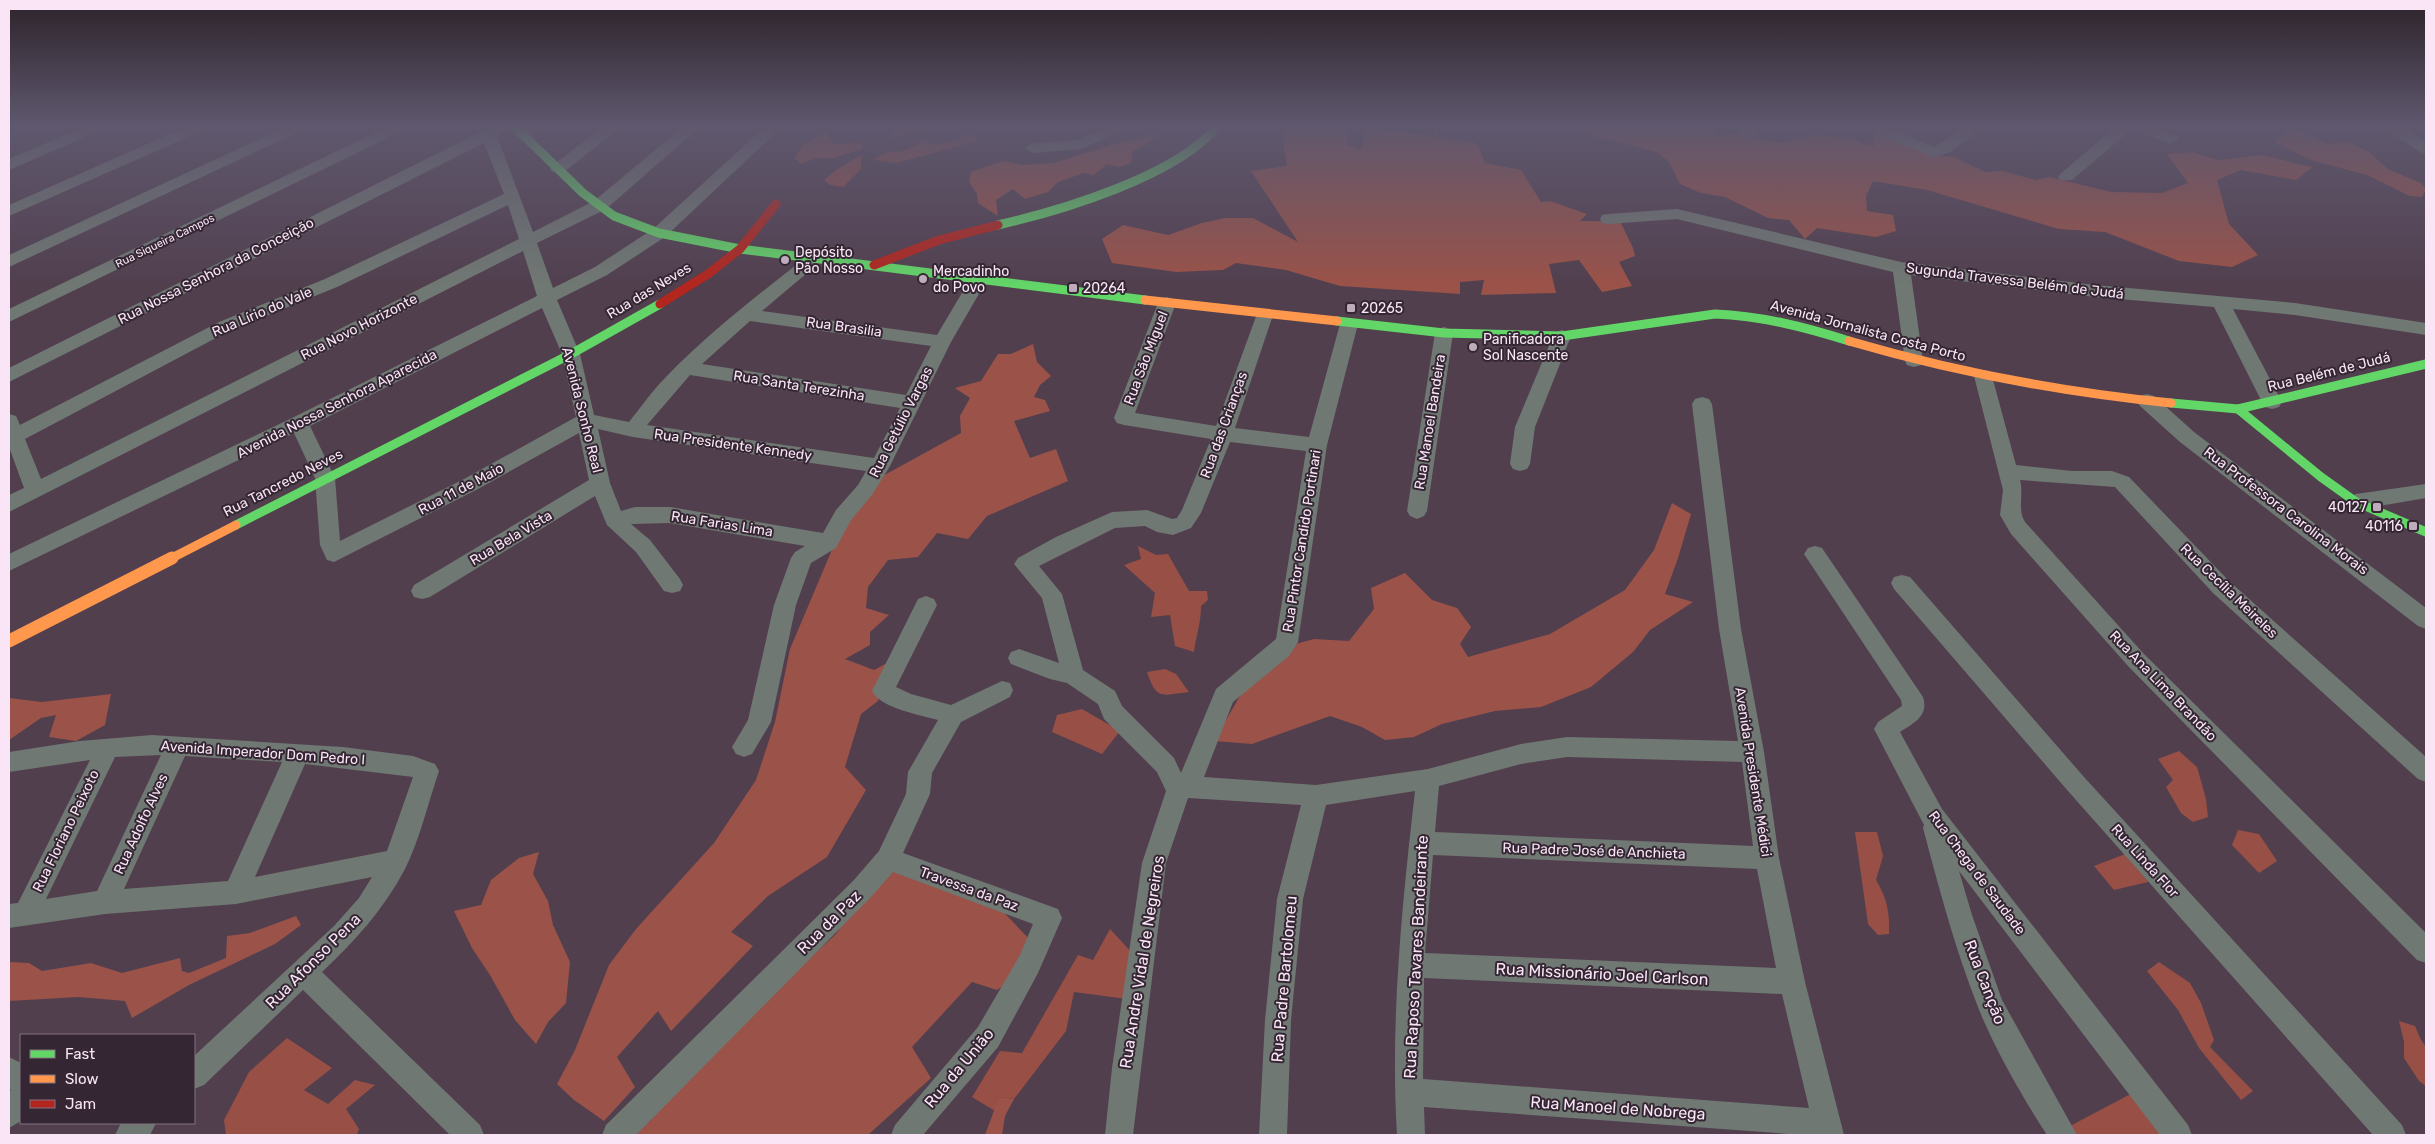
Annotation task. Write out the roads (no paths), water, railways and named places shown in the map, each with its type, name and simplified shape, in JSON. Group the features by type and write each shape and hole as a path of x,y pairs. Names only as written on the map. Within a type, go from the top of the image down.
{"main road":[{"name":"Avenida Jornalista Costa Porto","path":"570,179 614,216 659,233 740,249 818,257 978,280 1167,303 1444,333 1562,336 1706,316 1739,314 1795,324 1914,361 1983,376 2147,402 2238,409"},
{"path":"874,265 913,248 947,237 1044,214 1094,198 1136,179"},
{"name":"Rua das Neves","path":"571,354 672,297 708,274 740,249 776,204"},
{"name":"Rua Tancredo Neves","path":"9,641 571,354"},
{"name":"Rua Belém de Judá","path":"2238,409 2426,364"},
{"path":"2238,409 2321,477 2356,502 2426,532"}],"street":[{"path":"9,211 80,179"},
{"path":"9,262 186,179"},
{"name":"Rua Siqueira Campos","path":"9,316 291,179"},
{"name":"Rua Nossa Senhora da Conceição","path":"9,376 398,179"},
{"name":"Avenida Sonho Real","path":"509,179 546,298 571,354 600,484 614,520 643,546 672,585"},
{"name":"Rua Novo Horizonte","path":"9,504 600,205 630,179"},
{"name":"Avenida Nossa Senhora Aparecida","path":"9,563 299,423 601,271 659,233 717,179"},
{"name":"Rua Lírio do Vale","path":"12,428 225,326 331,283 513,196"},
{"name":"Sugunda Travessa Belém de Judá","path":"1608,218 1677,214 1839,255 1901,268 1972,278 2295,309 2426,329"},
{"path":"633,430 670,384 686,368 745,314 818,257"},
{"path":"1901,268 1914,361"},
{"name":"Rua Getúlio Vargas","path":"829,542 843,515 864,490 880,466 942,342 978,280"},
{"path":"2220,302 2272,402"},
{"name":"Rua São Miguel","path":"1167,303 1124,418 1223,434"},
{"name":"Rua Brasilia","path":"745,314 942,342"},
{"name":"Rua das Crianças","path":"1073,675 1051,594 1025,564 1063,543 1112,520 1147,518 1164,526 1173,527 1184,522 1191,513 1223,434 1264,314"},
{"name":"Rua Pintor Candido Portinari","path":"1183,788 1224,696 1282,650 1287,642 1317,445 1349,324"},
{"name":"Rua Manoel Bandeira","path":"1417,511 1444,333"},
{"path":"1520,464 1525,427 1562,336"},
{"name":"Rua Santa Terezinha","path":"686,368 912,403"},
{"name":"Rua Ana Lima Brandão","path":"1983,376 2013,490 2010,515 2048,564 2136,660 2426,951"},
{"name":"Rua Professora Carolina Morais","path":"2147,402 2187,437 2426,620"},
{"name":"Avenida Presidente Médici","path":"1702,404 1730,629 1752,752 1767,858 1792,982 1829,1129"},
{"name":"Rua Presidente Kennedy","path":"586,420 633,430 880,466"},
{"name":"Rua 11 de Maio","path":"325,478 330,544 334,554 471,484 586,420"},
{"path":"299,423 325,478"},
{"path":"12,428 35,491"},
{"path":"1223,434 1317,445"},
{"name":"Rua Cecília Meireles","path":"2009,470 2072,478 2112,478 2122,482 2221,587 2426,772"},
{"name":"Rua Bela Vista","path":"422,591 600,484"},
{"path":"2356,502 2426,491"},
{"name":"Rua Farias Lima","path":"614,520 635,515 670,515 829,542"},
{"path":"744,747 759,722 765,703 773,653 792,579 802,558 829,542"},
{"name":"Rua Chega de Saudade","path":"1815,554 1912,697 1914,704 1912,712 1886,729 1933,818 2178,1135"},
{"name":"Rua Linda Flor","path":"1902,583 2076,784 2392,1135"},
{"path":"926,605 884,689 885,692 906,702 952,715 1002,690"},
{"path":"1019,658 1050,670 1073,675 1107,698 1112,712 1166,765 1183,788 1316,796 1428,779 1521,754 1567,747 1616,746 1752,752"},
{"name":"Rua da Paz","path":"616,1135 855,896 888,859 918,794 920,772 952,715"},
{"name":"Avenida Imperador Dom Pedro I","path":"9,762 108,748 178,745 382,761 419,767 426,771"},
{"name":"Rua Adolfo Alves","path":"104,902 178,745"},
{"name":"Rua Floriano Peixoto","path":"17,915 108,748"},
{"path":"236,892 297,754"},
{"name":"Rua Afonso Pena","path":"195,1074 343,935 368,906 396,860 426,771"},
{"name":"Rua Raposo Tavares Bandeirante","path":"1411,1135 1408,1092 1413,965 1421,843 1428,779"},
{"name":"Rua Andre Vidal de Negreiros","path":"1119,1135 1126,1068 1154,863 1183,788"},
{"name":"Rua Padre Bartolomeu","path":"1273,1135 1278,1020 1290,899 1316,796"},
{"name":"Rua Canção","path":"1933,818 1959,915 1991,1006 2040,1099 2063,1135"},
{"name":"Rua Padre José de Anchieta","path":"1421,843 1767,858"},
{"name":"Travessa da Paz","path":"888,859 1049,918"},
{"path":"17,915 104,902 236,892 396,860"},
{"name":"Rua da União","path":"905,1135 988,1037 1029,964 1049,918"},
{"name":"Rua Missionário Joel Carlson","path":"1413,965 1792,982"},
{"path":"304,972 470,1135"},
{"path":"9,1071 20,1079"},
{"name":"Rua Manoel de Nobrega","path":"1408,1092 1829,1129"},
{"path":"9,1114 20,1100"},
{"path":"129,1135 141,1124"}],"place":[{"name":"Depósito Pão Nosso","path":"785,260"},
{"name":"Mercadinho do Povo","path":"923,279"},
{"name":"20264","path":"1073,288"},
{"name":"20265","path":"1351,308"},
{"name":"Panificadora Sol Nascente","path":"1473,347"},
{"name":"40127","path":"2377,507"},
{"name":"40116","path":"2413,526"}]}
